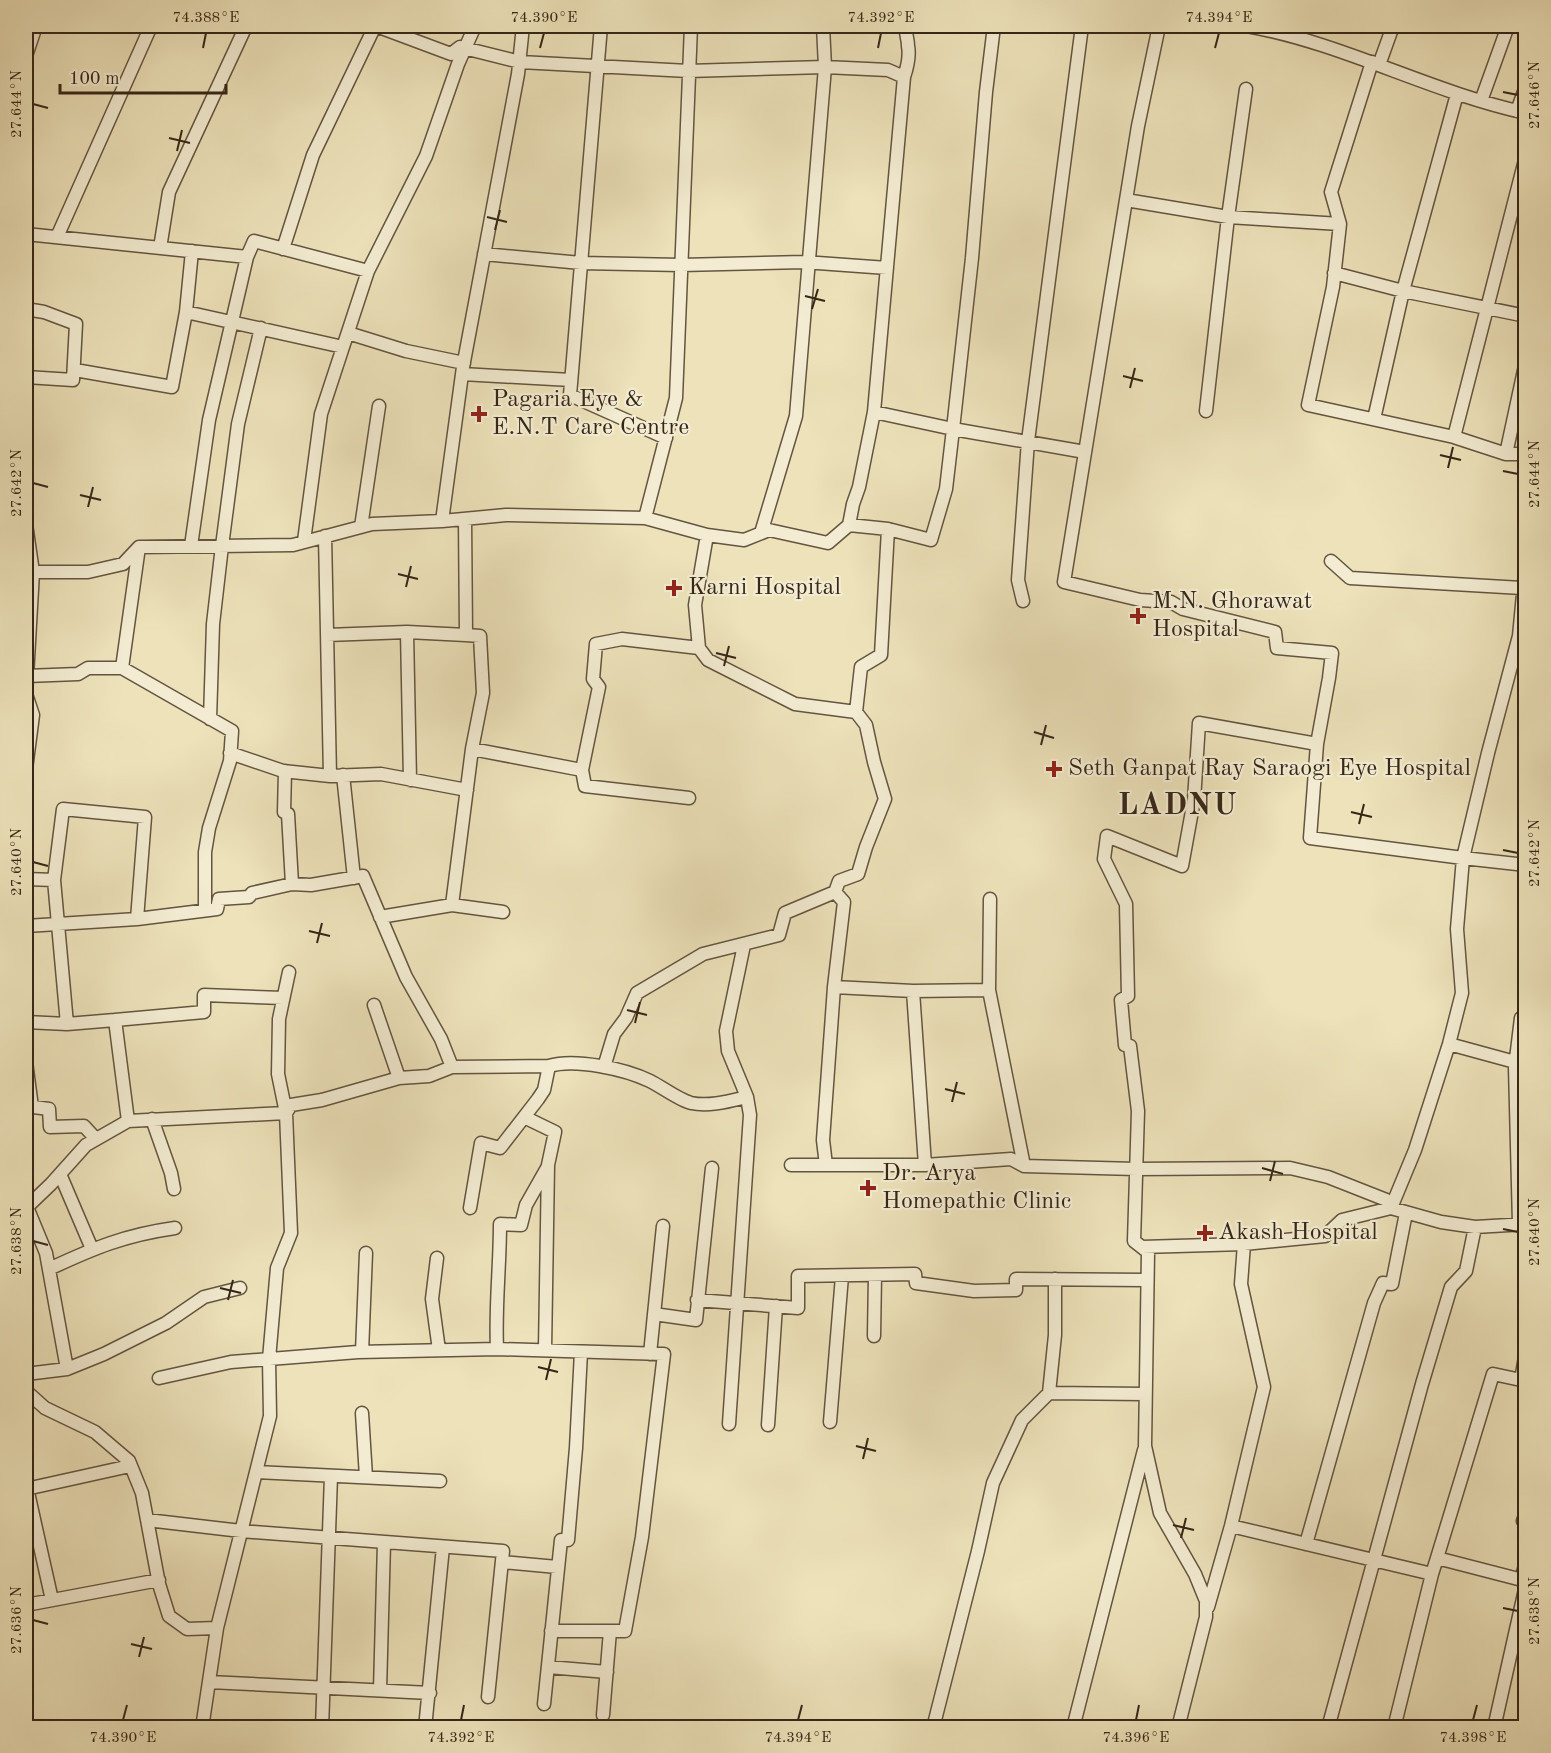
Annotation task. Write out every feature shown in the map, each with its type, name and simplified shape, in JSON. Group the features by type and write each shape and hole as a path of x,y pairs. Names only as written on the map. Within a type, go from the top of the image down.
{"street":[{"path":"26,56 36,26"},
{"path":"57,237 151,26"},
{"path":"160,248 169,192 246,26"},
{"path":"283,249 313,155 375,26 451,54 460,47 520,62 688,71 825,68 888,70 904,77"},
{"path":"304,542 321,414 368,271 426,156 464,48 475,26"},
{"path":"442,521 463,369 520,62 523,26"},
{"path":"600,26 570,395 666,438"},
{"path":"645,518 676,398 691,26"},
{"path":"761,533 796,416 825,68 823,26"},
{"path":"33,572 88,572 123,564 139,547 293,545 372,524 442,521 506,514 645,518 707,535 744,540 769,530 828,543 849,525 874,412 904,77 909,45 905,35 906,26"},
{"path":"849,525 888,530 931,540 946,489 972,258 994,26"},
{"path":"1023,601 1018,580 1028,441 1082,26"},
{"path":"1159,26 1138,126 1064,582 1140,600 1170,602 1183,609 1275,632 1277,648 1332,653 1317,744 1310,838 1526,865"},
{"path":"1247,26 1272,28 1457,94 1521,112 1526,86"},
{"path":"1394,26 1375,64 1331,192 1340,224 1334,273 1308,405 1454,437 1506,454 1526,454"},
{"path":"1481,101 1508,26"},
{"path":"1206,411 1228,217 1246,88"},
{"path":"1374,419 1403,291 1457,94"},
{"path":"1454,437 1485,308 1526,156"},
{"path":"1126,200 1228,217 1340,224"},
{"path":"26,234 247,257"},
{"path":"191,546 209,420 247,257 254,241 368,271"},
{"path":"75,370 172,387 186,312 192,251"},
{"path":"484,254 581,263 681,266 808,262 887,268"},
{"path":"1334,273 1403,291 1526,316"},
{"path":"26,309 44,312 76,324 73,380 26,377"},
{"path":"186,312 231,324 261,328 343,347"},
{"path":"210,718 213,624 222,546 238,424 261,328"},
{"path":"348,333 463,369 571,380"},
{"path":"1506,454 1526,361"},
{"path":"361,527 379,405"},
{"path":"874,412 953,429 1085,452"},
{"path":"465,519 466,635"},
{"path":"26,524 33,572 26,676 26,694 33,715 26,769"},
{"path":"835,892 838,881 858,874 885,799 866,725 856,712 861,667 881,656 888,530"},
{"path":"707,535 695,605 699,648 708,660 795,704 856,712"},
{"path":"325,536 327,635 336,776 354,878"},
{"path":"122,668 139,547"},
{"path":"1331,561 1350,578 1522,588"},
{"path":"1392,1206 1415,1150 1449,1044 1462,993 1457,929 1463,858 1519,636 1526,563"},
{"path":"407,632 410,780"},
{"path":"327,635 407,632 480,636 483,693 472,748 452,905"},
{"path":"688,798 585,786 582,770 599,687 593,679 596,644 622,639 699,648"},
{"path":"26,676 78,674 88,668 122,668 232,731 230,761 209,828 205,852 205,910"},
{"path":"1206,1617 1206,1601 1195,1574 1160,1513 1145,1446 1148,1252 1134,1241 1138,1110 1130,1046 1125,1045 1121,1000 1128,996 1126,904 1104,859 1107,836 1182,866 1194,800 1200,723 1317,744"},
{"path":"472,748 582,770"},
{"path":"230,753 285,771 336,776 381,774 467,790"},
{"path":"285,771 284,812 288,814 292,884"},
{"path":"67,1024 54,880 63,809 145,817 137,920"},
{"path":"26,926 137,920 217,909 219,899 249,897 252,893 292,884 311,885 363,876 406,977 441,1040 452,1066"},
{"path":"26,879 54,880"},
{"path":"604,1067 614,1034 626,1018 637,993 704,954 779,935 786,914 835,892"},
{"path":"826,1165 823,1140 834,987 844,902 835,892"},
{"path":"990,899 988,990 1024,1166"},
{"path":"380,917 452,905 503,912"},
{"path":"729,1424 750,1115 747,1097 728,1052 726,1031 744,945"},
{"path":"202,1728 217,1628 270,1416 269,1359 278,1268 291,1233 286,1113 278,1074 279,1019 289,972"},
{"path":"834,987 913,991 988,990"},
{"path":"913,991 925,1165"},
{"path":"26,1022 67,1024 204,1012 204,995 284,998"},
{"path":"374,1005 399,1078"},
{"path":"790,1165 925,1165 1011,1159 1024,1166 1136,1169 1290,1168 1328,1177 1389,1201 1392,1206 1406,1213 1441,1222 1475,1227 1522,1224 1515,1062 1521,1018"},
{"path":"115,1020 128,1120"},
{"path":"1449,1044 1515,1062"},
{"path":"26,1062 29,1107 49,1109 50,1127 84,1126 96,1139"},
{"path":"286,1113 291,1104 322,1100 399,1078 429,1076 452,1066 549,1066 560,1063 604,1067 646,1079 691,1102 721,1103 747,1097"},
{"path":"470,1209 481,1143 500,1148 544,1090 549,1066"},
{"path":"67,1369 46,1253 26,1208 86,1145 128,1120 286,1113"},
{"path":"524,1116 555,1132 548,1165 545,1350"},
{"path":"152,1119 171,1173 174,1189"},
{"path":"497,1349 496,1311 500,1274 500,1224 521,1225 526,1205 548,1165"},
{"path":"654,1314 696,1320 712,1168"},
{"path":"60,1174 92,1248"},
{"path":"1142,1247 1244,1244 1325,1236 1342,1220 1392,1206"},
{"path":"1306,1544 1374,1303 1383,1283 1392,1284 1406,1213"},
{"path":"650,1354 663,1226"},
{"path":"1328,1728 1451,1287 1466,1271 1475,1227"},
{"path":"49,1269 92,1248 143,1233 175,1228"},
{"path":"1178,1728 1231,1526 1264,1387 1241,1284 1244,1244"},
{"path":"362,1352 366,1253"},
{"path":"437,1258 432,1299 439,1350"},
{"path":"697,1300 798,1308 798,1276 915,1274 916,1283 974,1291 1016,1290 1016,1279 1146,1280"},
{"path":"830,1422 842,1275"},
{"path":"874,1275 874,1336"},
{"path":"933,1728 993,1483 1022,1420 1049,1394 1055,1335 1055,1279"},
{"path":"26,1374 67,1369 104,1354 166,1323 204,1297 240,1288"},
{"path":"768,1425 776,1306"},
{"path":"159,1378 231,1362 362,1352 497,1349 664,1354 642,1537 625,1631 551,1631"},
{"path":"1394,1728 1432,1574 1493,1374 1523,1380 1526,1351"},
{"path":"544,1704 557,1567 561,1540 568,1540 576,1448 580,1352"},
{"path":"26,1391 45,1408 95,1432 129,1461 142,1493 159,1580 169,1616 187,1629 217,1628"},
{"path":"1049,1394 1145,1394"},
{"path":"362,1413 366,1477"},
{"path":"1073,1728 1145,1446"},
{"path":"52,1600 26,1489 130,1466"},
{"path":"256,1472 440,1481"},
{"path":"322,1728 332,1476"},
{"path":"1526,1512 1523,1521 1526,1522"},
{"path":"147,1520 241,1532 503,1551 488,1697"},
{"path":"1231,1526 1432,1574"},
{"path":"380,1690 384,1543"},
{"path":"425,1728 442,1546"},
{"path":"1437,1558 1524,1582"},
{"path":"502,1562 557,1567"},
{"path":"1494,1728 1524,1582 1526,1562"},
{"path":"26,1605 159,1580"},
{"path":"603,1715 610,1631"},
{"path":"548,1667 607,1672"},
{"path":"209,1682 430,1693"}],"place":[{"name":"Pagaria Eye & E.N.T Care Centre","path":"479,414"},
{"name":"Karni Hospital","path":"674,588"},
{"name":"M.N. Ghorawat Hospital","path":"1138,616"},
{"name":"Seth Ganpat Ray Saraogi Eye Hospital","path":"1054,769"},
{"name":"Dr. Arya Homepathic Clinic","path":"868,1188"},
{"name":"Akash Hospital","path":"1205,1233"}],"district":[{"name":"LADNU","path":"1178,806"}]}
